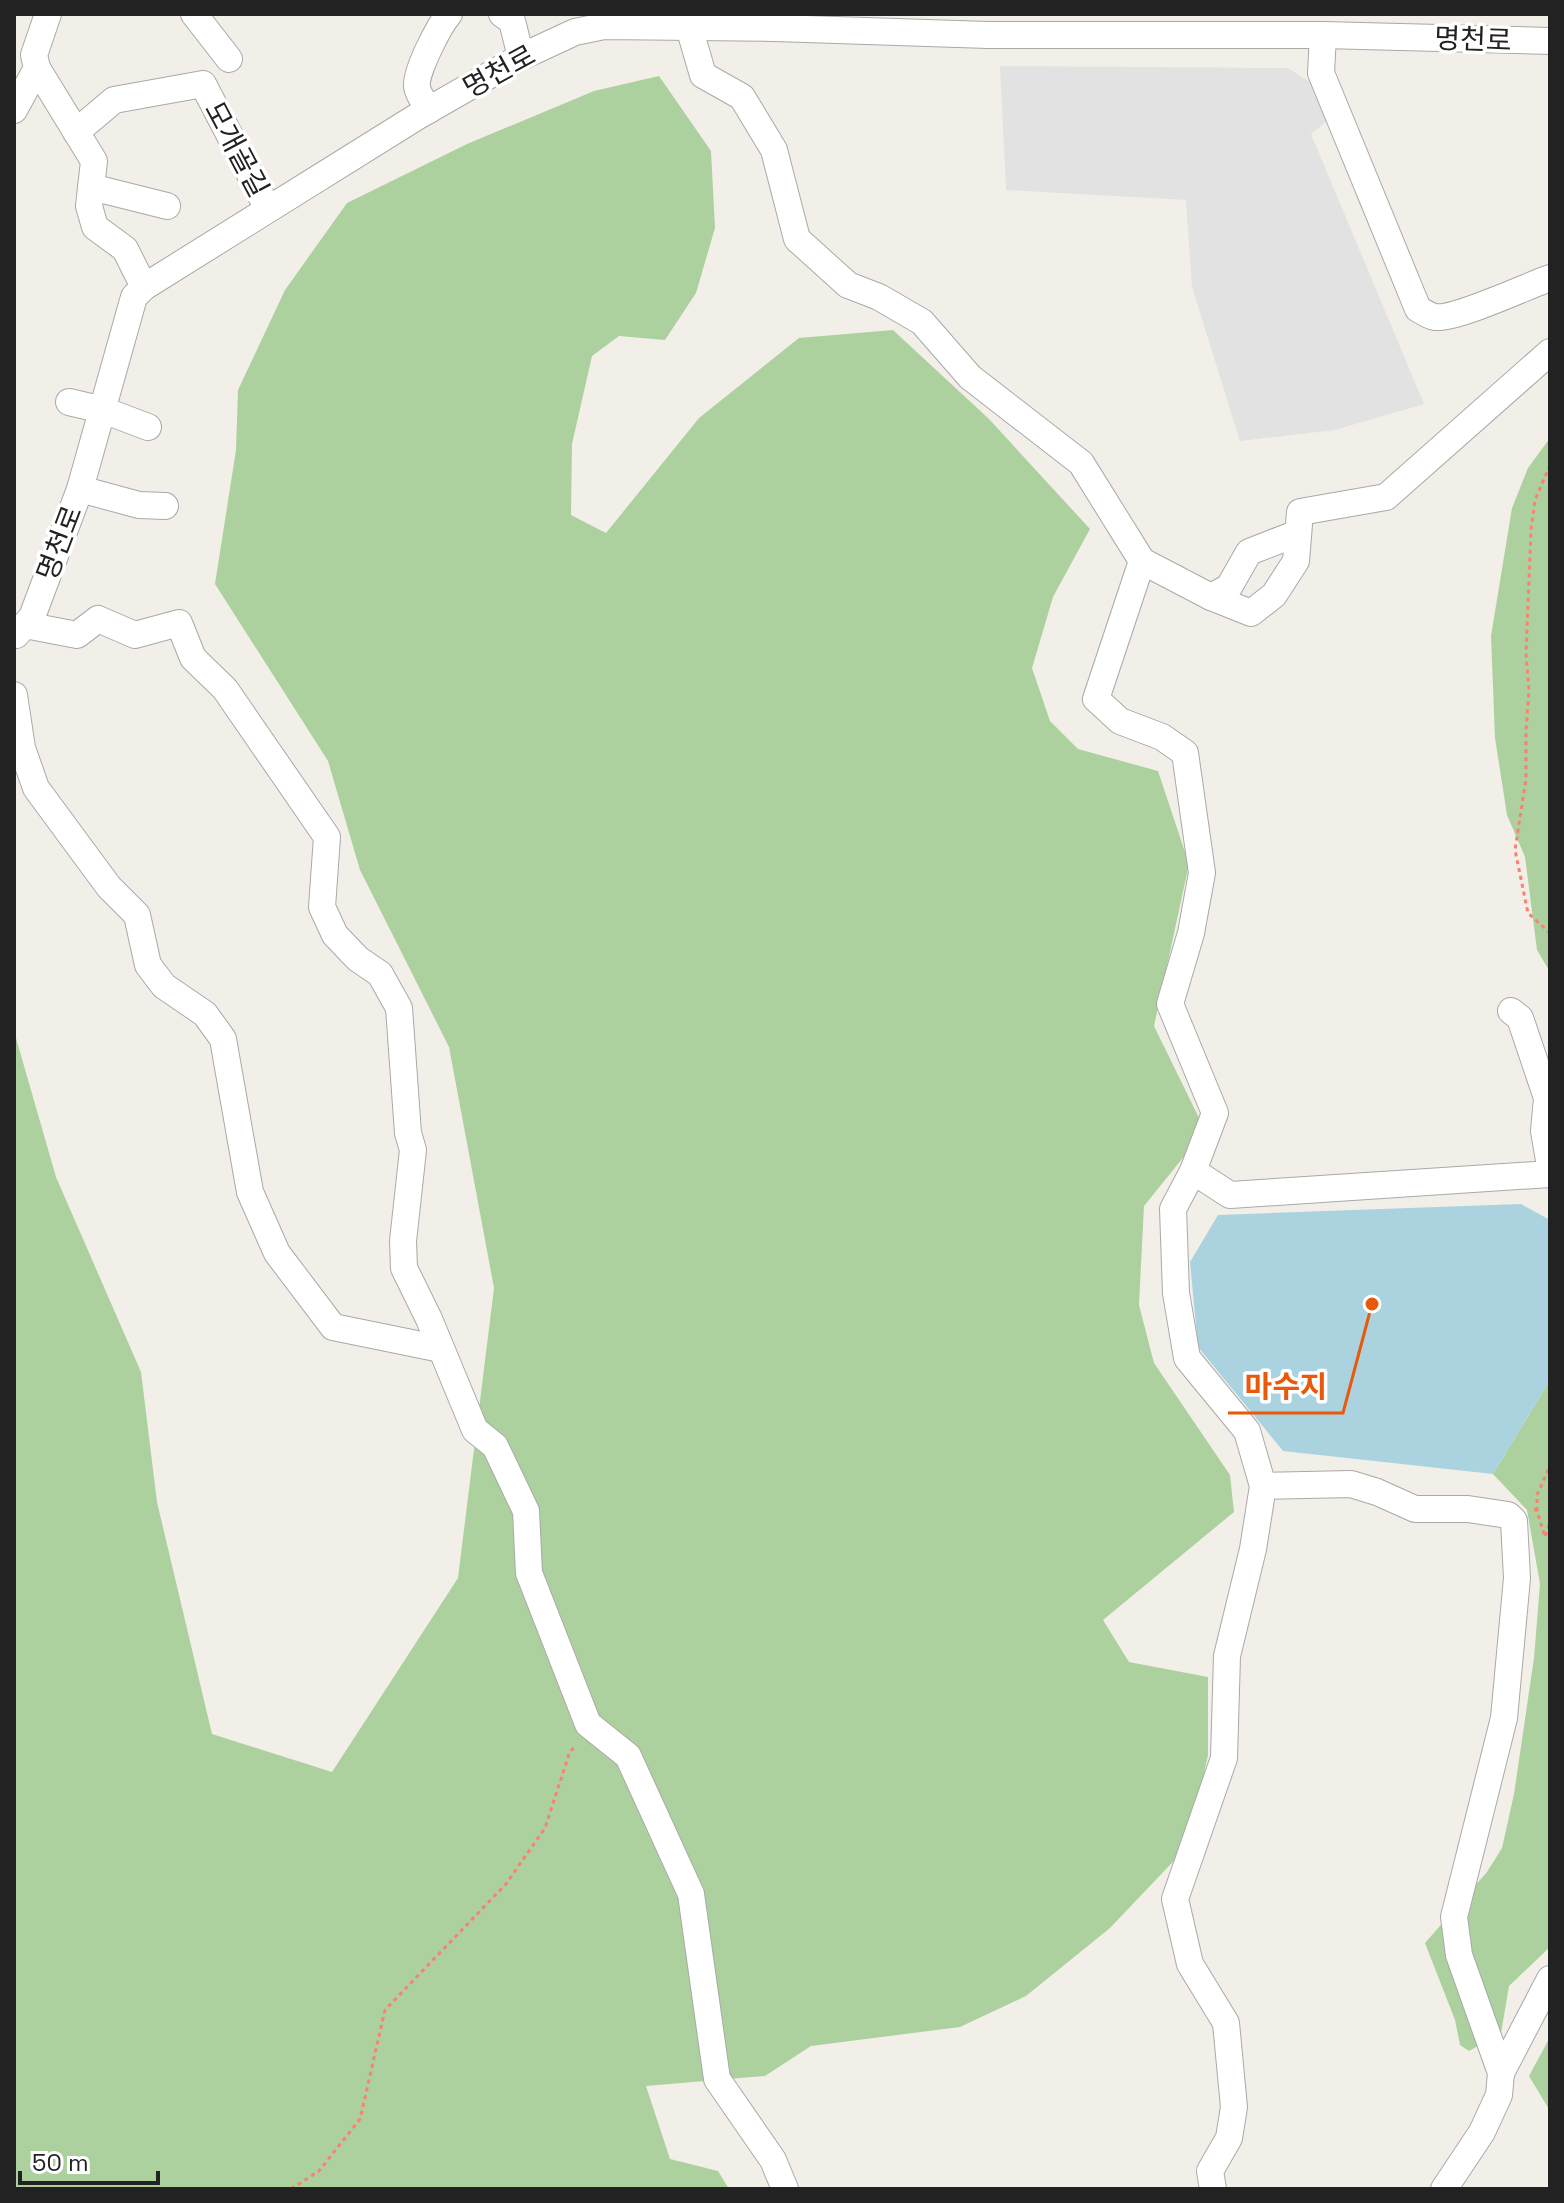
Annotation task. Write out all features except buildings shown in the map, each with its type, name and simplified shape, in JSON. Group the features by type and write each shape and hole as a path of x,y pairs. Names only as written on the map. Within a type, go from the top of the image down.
{"street":[{"path":"48,14 34,55 37,68 94,161 89,206 95,227 125,249 144,287"},
{"name":"모개골길","path":"194,14 229,59"},
{"path":"429,110 416,88 429,48 449,14"},
{"path":"502,14 512,21 521,57"},
{"name":"명천로","path":"21,620 80,489 134,297 144,287 429,110 521,57 575,32 604,26 953,24 1550,41"},
{"path":"689,27 703,75 742,97 774,150 797,239 848,285 879,297 922,322 970,377 1081,463 1142,561 1211,597 1251,613 1274,595 1296,561 1300,512 1386,497 1550,352"},
{"path":"1323,35 1321,73 1418,309 1432,317 1443,317 1550,278"},
{"path":"14,110 37,68"},
{"name":"모개골길","path":"76,132 114,100 203,84 268,209"},
{"path":"91,187 167,206"},
{"path":"69,402 103,410 148,427"},
{"name":"명천로","path":"80,489 139,505 165,506"},
{"path":"1211,597 1229,587 1249,552 1298,533"},
{"path":"1142,561 1096,699 1120,721 1162,737 1185,753 1202,873 1191,933 1170,1004 1215,1113 1193,1171 1173,1209 1176,1293 1187,1358 1247,1431 1263,1486 1253,1549 1227,1656 1224,1758 1175,1899 1190,1964 1226,2023 1234,2107 1229,2138 1210,2171 1213,2189"},
{"path":"21,620 77,635 98,619 135,635 179,623 193,658 225,689 327,837 322,907 335,935 358,959 380,974 399,1008 408,1133 413,1150 403,1241 404,1268 475,1430 495,1446 526,1511 529,1573 588,1724 628,1756 691,1894 717,2079 773,2160 785,2189"},
{"path":"14,695 22,748 36,788 109,887 137,915 148,965 164,986 205,1014 223,1039 250,1192 277,1253 333,1327 441,1349"},
{"path":"1511,1011 1520,1018 1547,1098 1544,1131 1550,1166"},
{"path":"1193,1171 1230,1195 1550,1174"},
{"path":"1263,1486 1351,1484 1415,1509 1468,1509 1508,1515 1514,1521 1517,1578 1504,1718 1454,1917 1459,1955 1501,2073"},
{"path":"1444,2189 1482,2132 1499,2095 1501,2073 1550,1979"}],"path":[{"path":"1550,465 1535,500 1531,530 1526,654 1529,690 1526,779 1515,850 1528,913 1550,933"},
{"path":"1537,1511 1537,1495 1550,1466"},
{"path":"291,2189 319,2171 360,2119 385,2010 506,1884 545,1828 570,1751 597,1731"}],"green space":[{"path":"659,76 711,151 715,228 696,293 665,340 619,336 592,356 572,444 571,515 606,533 699,418 799,338 893,330 989,419 1090,529 1053,597 1032,668 1050,721 1078,749 1158,771 1189,864 1154,1026 1200,1120 1190,1149 1144,1206 1139,1305 1154,1363 1230,1475 1234,1512 1103,1620 1129,1662 1208,1677 1208,1755 1188,1846 1110,1928 1026,1996 960,2027 811,2046 765,2076 646,2086 670,2159 718,2171 729,2189 14,2189 14,1031 56,1177 141,1372 157,1502 212,1734 332,1772 458,1578 494,1288 449,1047 360,870 328,761 215,584 236,450 238,390 285,290 347,203 467,144 594,91"},
{"path":"1550,438 1550,972 1537,950 1525,857 1507,815 1495,738 1491,636 1512,508 1528,468"},
{"path":"1550,1373 1550,1947 1509,1986 1501,2033 1469,2051 1460,2045 1455,2020 1425,1943 1487,1872 1502,1848 1514,1794 1534,1658 1540,1584 1527,1510 1493,1474 1547,1385"},
{"path":"1550,2037 1550,2111 1529,2076"}],"shaded area":[{"path":"1000,66 1288,68 1313,84 1328,120 1311,134 1424,404 1335,430 1240,441 1192,287 1186,200 1006,190"}],"water":[{"path":"1521,1204 1550,1220 1550,1373 1547,1385 1493,1474 1283,1451 1198,1347 1190,1262 1218,1215"}],"place":[{"name":"마수지","path":"1372,1304"}]}
